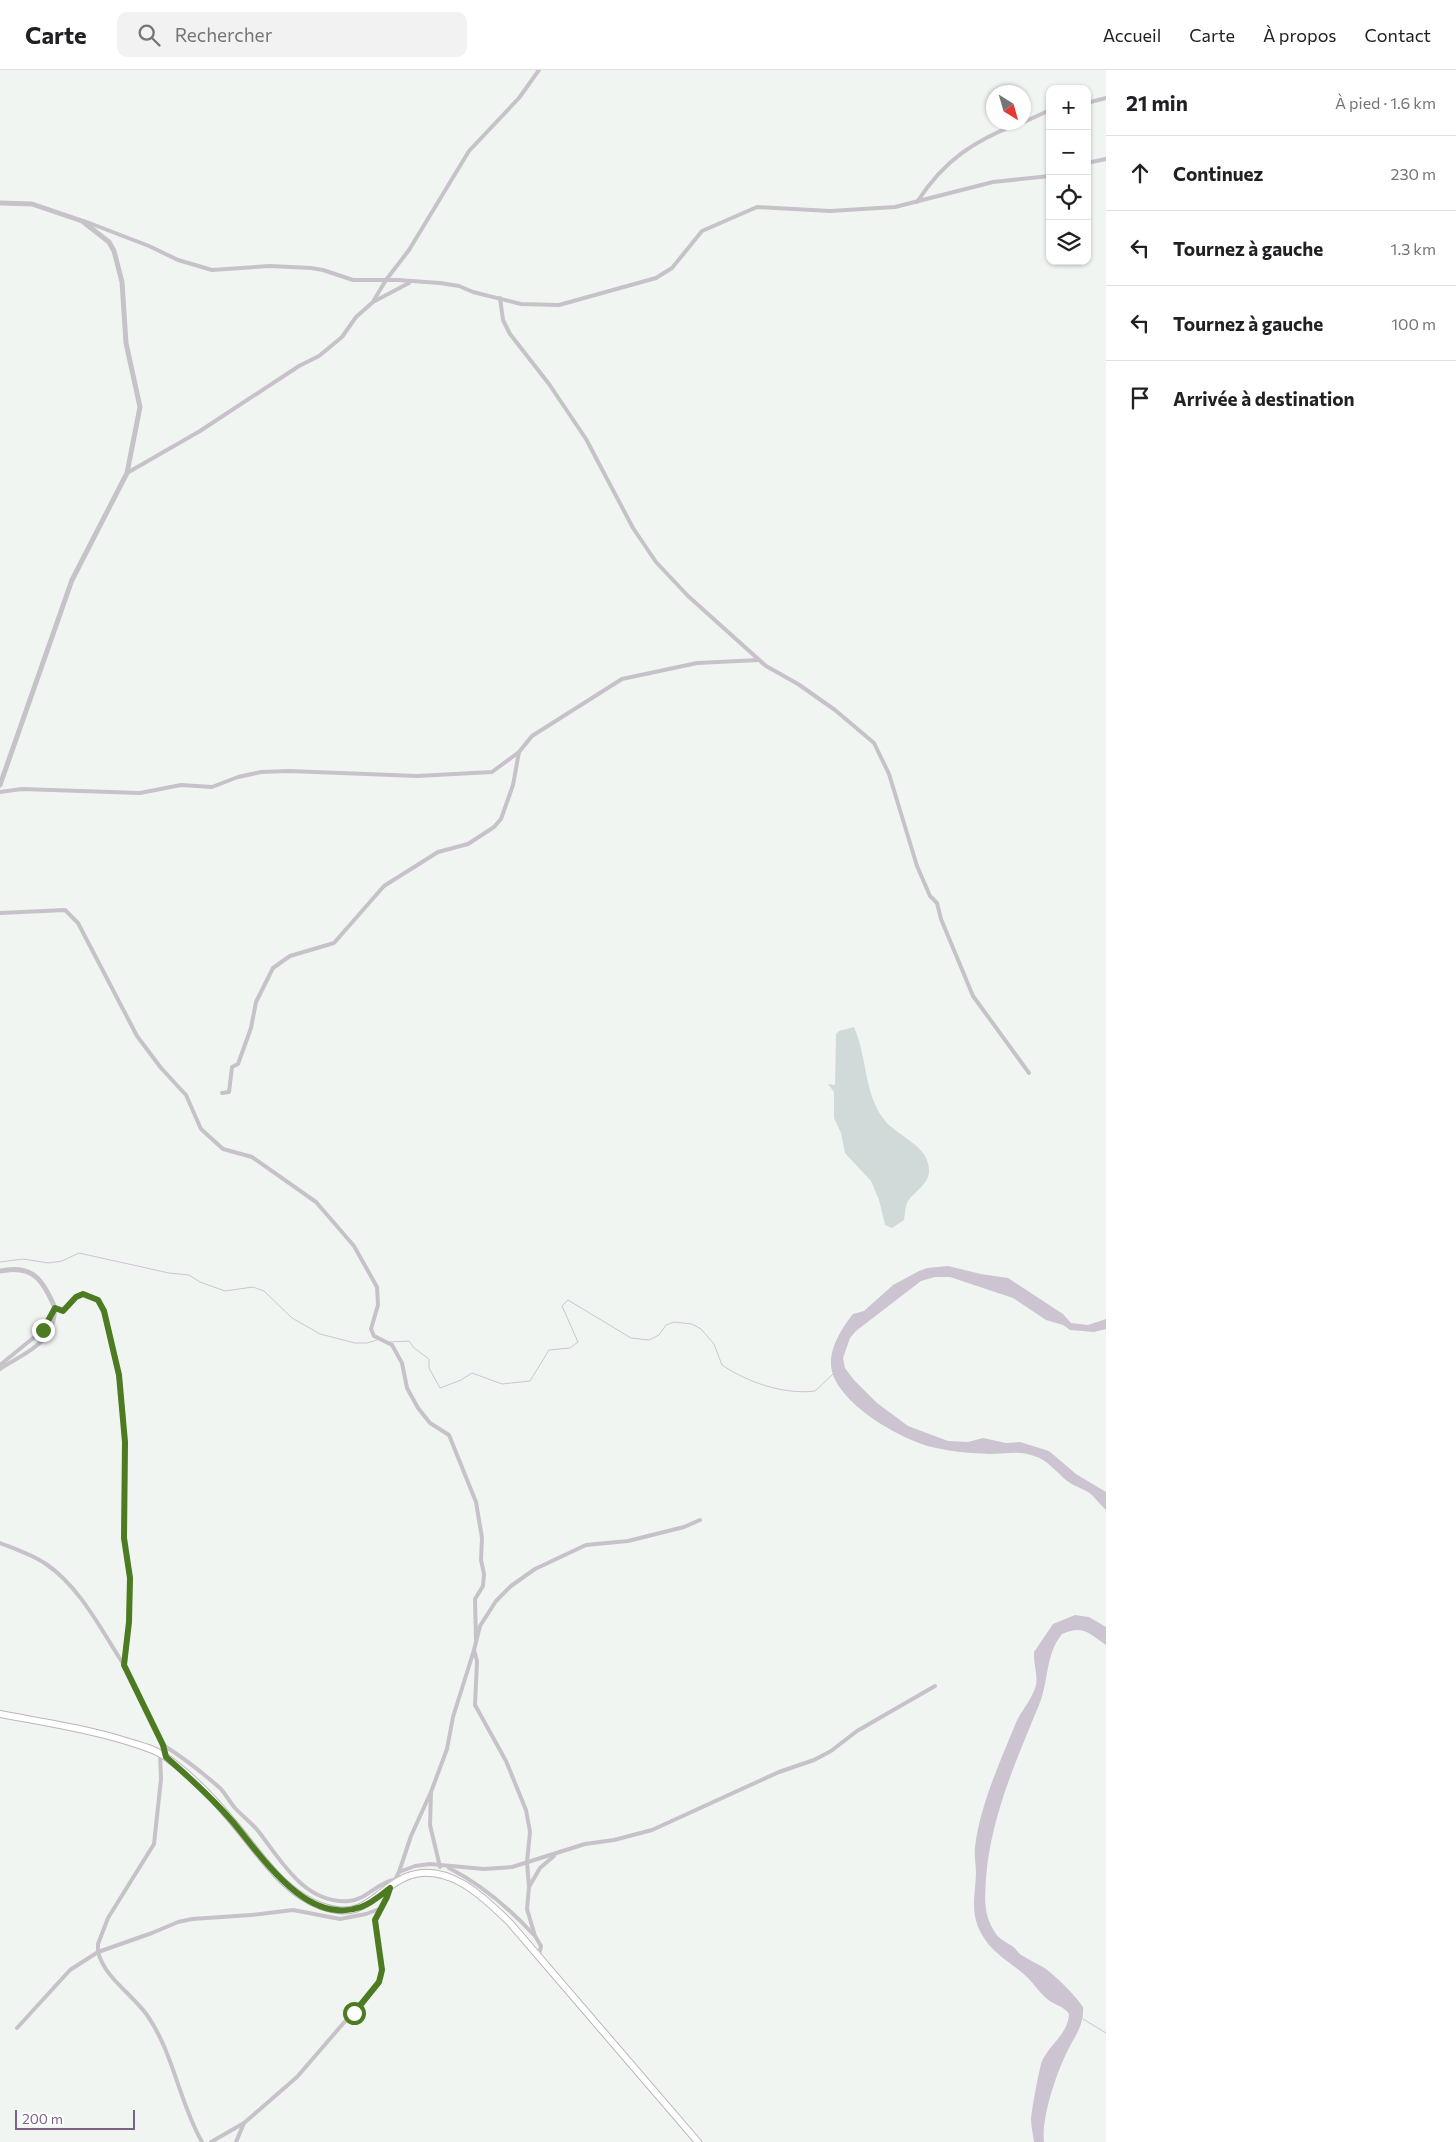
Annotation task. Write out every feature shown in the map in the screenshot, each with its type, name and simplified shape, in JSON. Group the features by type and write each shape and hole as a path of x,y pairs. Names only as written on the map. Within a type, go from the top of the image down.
{"main road":[{"path":"0,1714 89,1730 139,1745 163,1755 232,1820 278,1878 309,1900 336,1910 351,1910 373,1901 406,1877 421,1873 438,1874 454,1879 468,1887 490,1904 539,1955 698,2142"}],"street":[{"path":"373,302 386,280 410,250 468,151 519,98 539,70"},
{"path":"1091,102 1106,98"},
{"path":"1031,118 1046,112"},
{"path":"916,202 929,183 956,156 1007,130"},
{"path":"1091,162 1106,159"},
{"path":"0,203 32,204 82,221 196,267 226,270 270,266 311,268 353,280 386,280 459,286 473,292 521,304 559,305 656,278 672,268 702,231 757,207 830,211 895,207 993,182 1046,176"},
{"path":"0,785 72,580 127,473 140,407 126,343 122,282 114,251 109,242 82,221"},
{"path":"127,473 200,431 298,366 318,356 342,336 356,317 373,302 411,282"},
{"path":"500,298 503,320 510,334 549,384 586,439 633,528 656,562 688,596 760,660 835,710 874,743 880,752 916,866 930,896 937,903 964,976 981,1008 1029,1073"},
{"path":"0,792 22,789 140,792 181,785 212,786 238,777 261,772 289,770 417,776 492,772 519,752 532,736 622,679 697,663 760,660"},
{"path":"222,1093 229,1092 229,1079 232,1068 238,1064 251,1028 256,1002 273,968 290,956 334,943 384,886 438,852 468,844 494,827 501,819 513,785 519,752"},
{"path":"0,913 65,910 78,923 137,1036 160,1068 186,1096 201,1129 223,1149 252,1157 316,1202 354,1246 377,1287 378,1305 371,1329 374,1336 392,1345 402,1362 407,1388 418,1408 430,1423 449,1435 476,1502 476,1515 482,1538 481,1560 484,1574 483,1586 475,1598 476,1640"},
{"path":"0,1271 11,1269 28,1271 37,1277 46,1287 55,1308 55,1316 49,1333 27,1355 0,1369"},
{"path":"55,1308 63,1311 76,1297 83,1294 98,1300 104,1311 116,1358 125,1442 124,1538 130,1578 129,1622 124,1665"},
{"path":"0,1365 43,1330 55,1308"},
{"path":"211,2142 244,2123 297,2077 379,1982 382,1970 375,1920 379,1909 387,1897 393,1880 399,1872 411,1836 431,1792 447,1749 453,1717 480,1626 496,1602 510,1586 535,1569 586,1546 628,1541 684,1527 700,1520"},
{"path":"0,1543 44,1563 65,1581 96,1619 124,1665 163,1745 154,1844 108,1918 98,1944 98,1952 102,1966 146,2014 166,2048 202,2142"},
{"path":"474,1650 477,1661 475,1705 506,1761 526,1810 530,1832 527,1862 529,1887 527,1909 534,1936"},
{"path":"399,1872 415,1866 430,1864 440,1867 484,1869 512,1867 585,1844 614,1840 652,1830 779,1772 814,1760 831,1751 856,1731 936,1686"},
{"path":"163,1745 185,1759 222,1790 234,1807 259,1832 288,1870 312,1892 327,1898 349,1902 363,1897 384,1882 393,1880"},
{"path":"431,1792 430,1825 440,1867"},
{"path":"529,1887 540,1868 555,1855"},
{"path":"448,1867 479,1886 518,1918 541,1946 539,1955"},
{"path":"17,2028 70,1970 98,1952 192,1919 293,1910 340,1918 366,1914 379,1909"},
{"path":"236,2142 244,2123"}],"shaded area":[{"path":"854,1027 872,1097 877,1108 888,1124 918,1148 928,1162 927,1180 908,1201 904,1220 892,1228 885,1225 879,1200 871,1181 845,1153 841,1133 834,1118 834,1092 828,1084 835,1085 836,1034 839,1031"},
{"path":"948,1266 1008,1278 1063,1314 1071,1323 1088,1325 1106,1319 1106,1329 1094,1332 1070,1330 1063,1325 1046,1320 1013,1298 950,1277 935,1277 921,1281 856,1331 850,1338 843,1358 845,1368 877,1403 908,1426 948,1441 968,1442 983,1438 1006,1443 1020,1442 1049,1451 1076,1474 1106,1492 1106,1510 1090,1494 1067,1481 1048,1463 1039,1458 1017,1453 989,1454 962,1452 922,1444 906,1438 872,1418 844,1393 835,1379 831,1358 832,1351 841,1332 853,1314 864,1311 893,1285 919,1271 927,1268"},
{"path":"1075,1615 1089,1617 1106,1627 1106,1645 1091,1634 1081,1630 1062,1634 1057,1642 1050,1659 1039,1705 1013,1768 999,1811 993,1833 986,1878 986,1910 990,1923 997,1935 1021,1955 1053,1975 1083,2007 1081,2024 1064,2059 1047,2108 1044,2142 1034,2142 1031,2119 1042,2061 1062,2033 1069,2014 1047,1999 1027,1977 991,1947 981,1933 974,1911 975,1847 981,1816 997,1770 1017,1720 1032,1696 1036,1685 1034,1652 1053,1624"}],"waterway":[{"path":"0,1262 23,1259 49,1263 62,1261 79,1253 169,1273 189,1275 200,1282 225,1291 253,1287 264,1291 292,1318 320,1334 355,1343 367,1343 377,1340"},
{"path":"389,1342 409,1341 414,1348 429,1359 429,1368 440,1388 461,1380 472,1373 502,1384 530,1381 549,1350 570,1348 578,1342 562,1306 568,1300 631,1338 649,1340 659,1335 666,1325 674,1322 692,1324 701,1329 714,1344 722,1365 743,1377 766,1386 791,1391 815,1391 833,1374"},
{"path":"1083,2019 1106,2033"}],"route":[{"path":"43,1330 55,1308 63,1311 76,1297 83,1294 98,1300 104,1311 119,1375 125,1442 126,1493 124,1538 130,1578 129,1622 125,1643 124,1665 163,1745 166,1757 202,1789 232,1820 278,1878 309,1900 336,1910 351,1910 373,1901 390,1888 375,1920 382,1970 379,1982 354,2013"}]}
